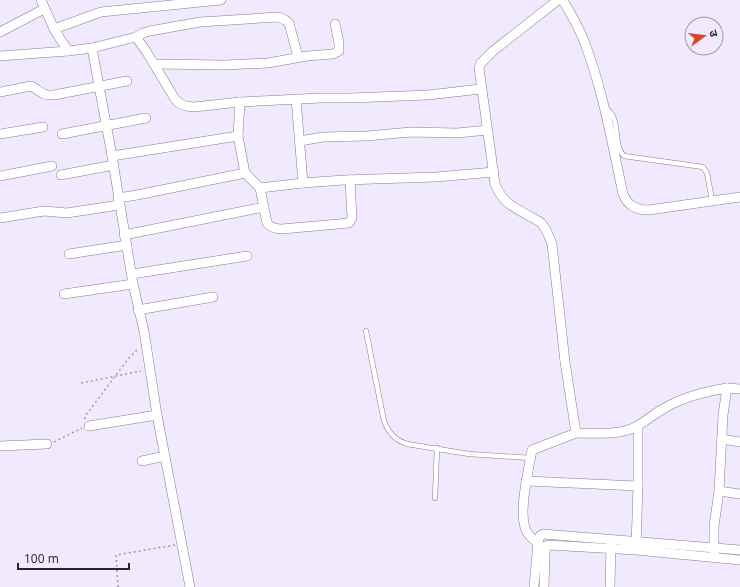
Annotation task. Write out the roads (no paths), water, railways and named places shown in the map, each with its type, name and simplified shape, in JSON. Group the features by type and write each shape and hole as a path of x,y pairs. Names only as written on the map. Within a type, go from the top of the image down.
{"street":[{"path":"40,0 54,29 68,51"},
{"path":"54,29 101,12 221,0"},
{"path":"558,0 493,51 481,63 479,68 495,184 503,199 541,223 548,231 552,244 565,362 576,433"},
{"path":"563,0 584,39 598,83 623,194 631,206 641,210 649,210 740,197"},
{"path":"0,32 44,9"},
{"path":"0,56 92,48 136,37 150,31 200,22 278,17 289,23 298,57"},
{"path":"154,64 225,66 268,63 298,57 333,54 338,51 339,43 335,24"},
{"path":"136,37 154,64 174,99 186,106 194,107 240,102 296,99 428,95 481,89"},
{"path":"92,48 113,161 124,235 190,587"},
{"path":"0,92 31,86 41,94 47,96 127,81"},
{"path":"296,99 303,183"},
{"path":"240,102 238,136 245,173 260,188 267,223 272,228 282,229 349,223 352,218 350,180"},
{"path":"62,134 146,118"},
{"path":"0,134 43,127"},
{"path":"300,141 323,137 367,136 411,132 457,133 488,130"},
{"path":"61,175 113,161 238,136"},
{"path":"0,176 52,166"},
{"path":"260,188 303,183 436,177 494,172"},
{"path":"0,218 44,211 67,213 119,201 137,195 245,173"},
{"path":"124,235 264,208"},
{"path":"69,254 126,245"},
{"path":"132,274 247,256"},
{"path":"64,294 133,284"},
{"path":"138,310 213,297"},
{"path":"713,558 714,526 719,491 723,416 727,388"},
{"path":"545,549 527,532 524,524 526,481 532,450 576,433 617,433 631,429 663,409 697,393 727,388 740,389"},
{"path":"88,426 157,415"},
{"path":"636,546 638,426"},
{"path":"722,439 740,442"},
{"path":"0,446 47,444"},
{"path":"142,461 165,456"},
{"path":"526,481 638,486"},
{"path":"719,491 740,494"},
{"path":"534,587 538,542 540,536 545,534 610,544 740,550"},
{"path":"544,587 545,549 548,545 610,544"},
{"path":"610,544 610,587"},
{"path":"636,546 713,558 740,560"}],"lane":[{"path":"603,107 610,111 619,147 624,156 703,167 707,173 712,200"},
{"path":"366,331 384,421 394,438 407,444 469,454 531,458"},
{"path":"435,498 437,448"}]}
